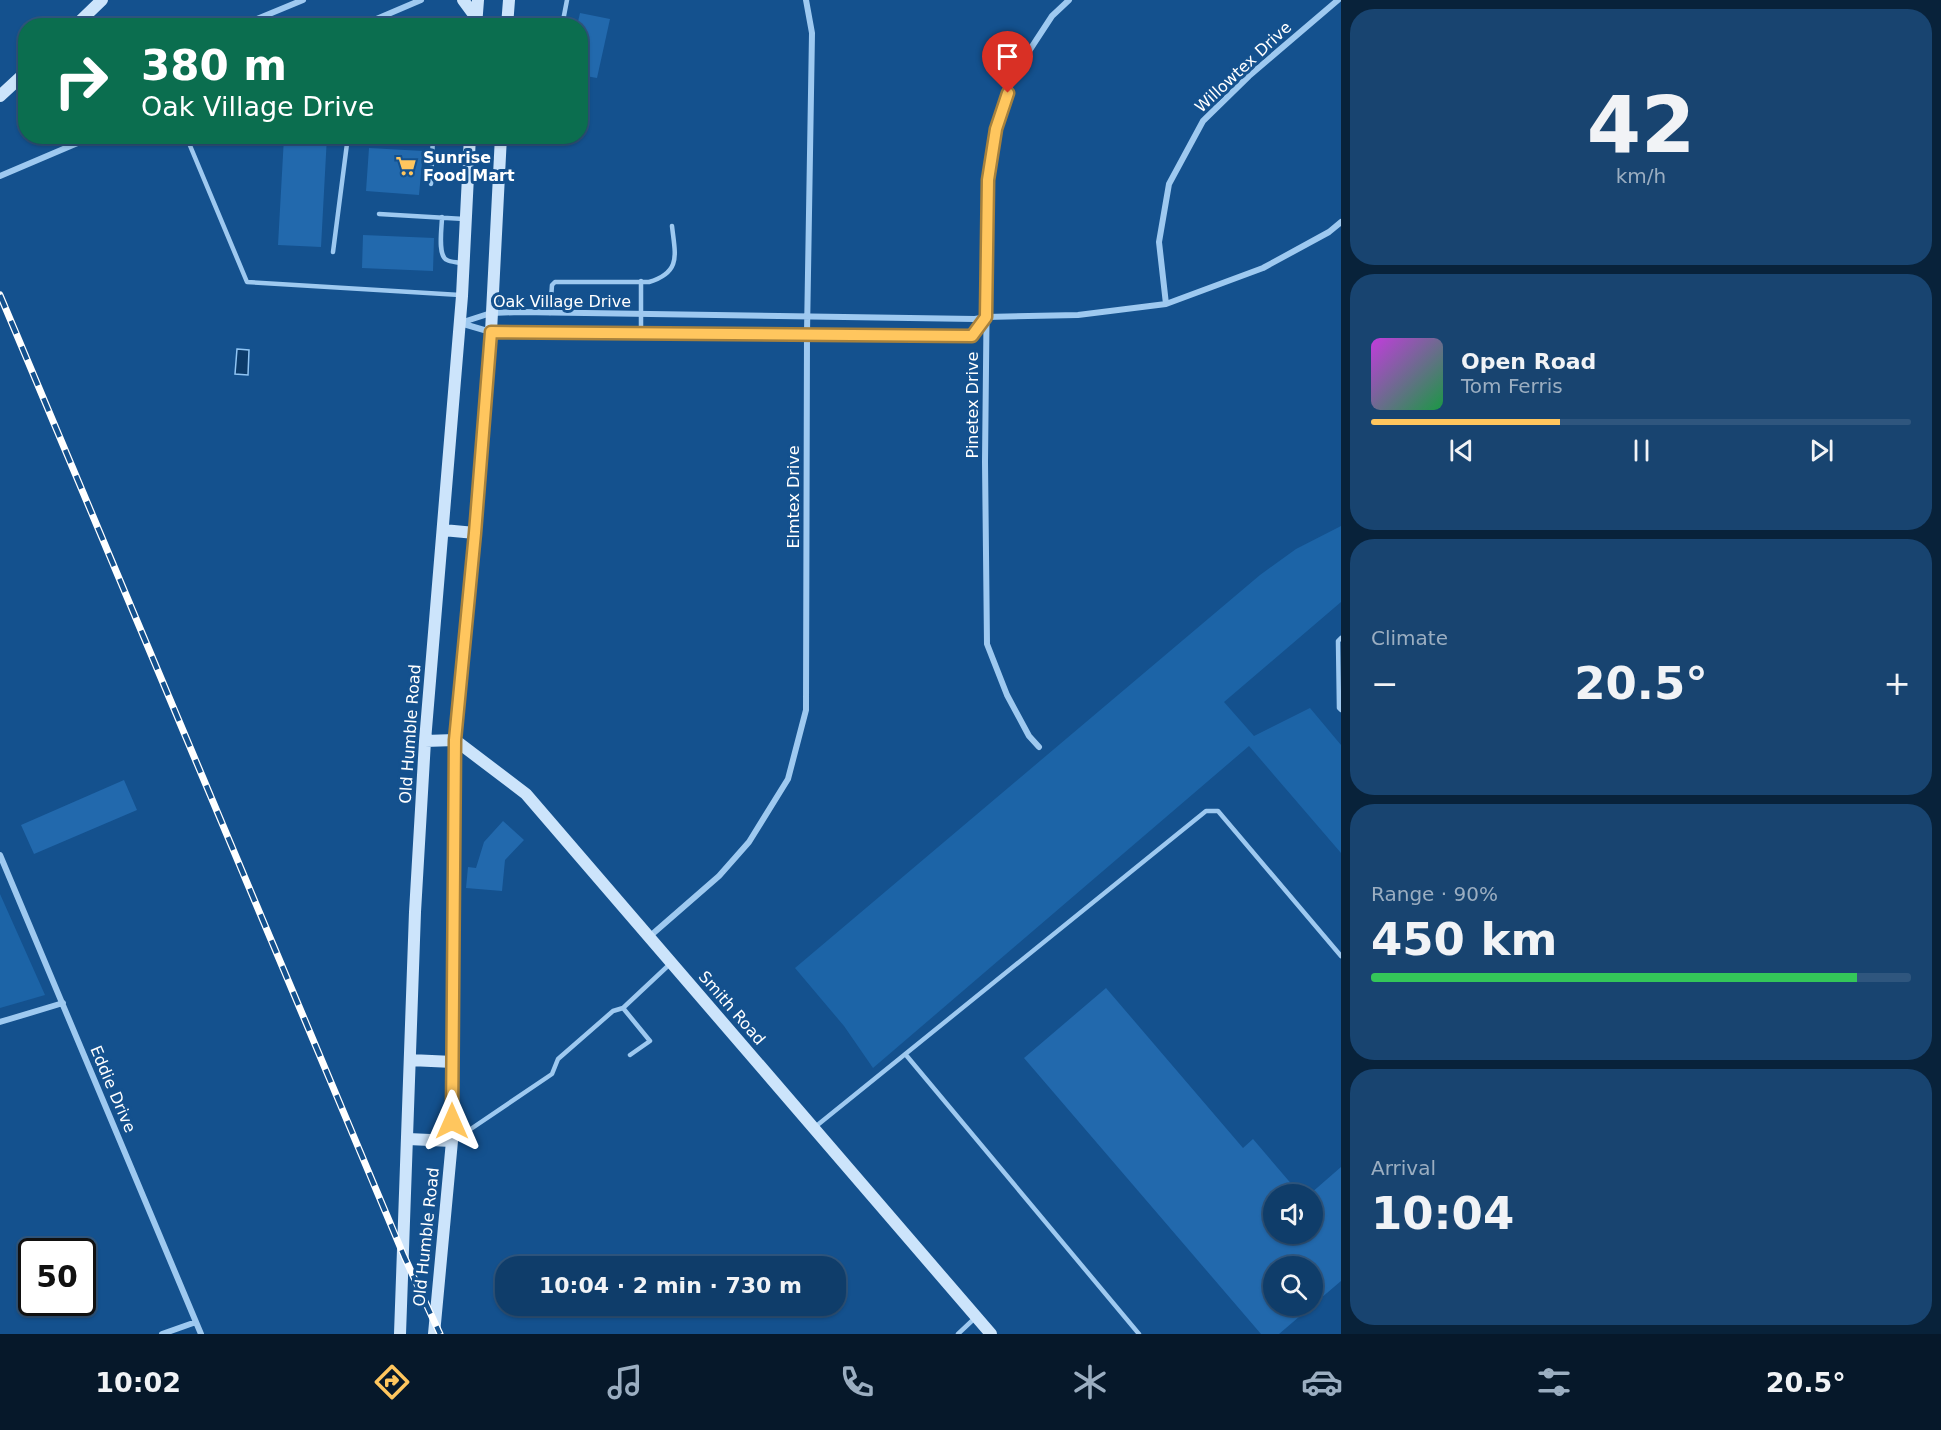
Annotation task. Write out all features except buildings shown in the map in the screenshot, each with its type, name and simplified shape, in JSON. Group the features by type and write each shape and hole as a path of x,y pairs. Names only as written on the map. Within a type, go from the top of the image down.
{"main road":[{"path":"83,18 102,0"},
{"path":"463,0 474,18"},
{"path":"477,18 478,0"},
{"path":"508,18 509,0"},
{"path":"0,96 18,79"},
{"name":"Old Humble Road","path":"400,1334 415,912 424,741 465,263 470,144"},
{"name":"Old Humble Road","path":"434,1334 452,1141 455,740 491,332 501,144"},
{"path":"443,530 475,533"},
{"path":"424,741 455,740"},
{"name":"Smith Road","path":"455,740 526,794 991,1334"},
{"path":"410,1060 453,1062"},
{"path":"408,1139 452,1141"}],"street":[{"path":"259,18 303,0"},
{"path":"379,18 422,0"},
{"name":"Elmtex Drive","path":"649,937 726,867 749,842 788,779 806,710 807,317 812,33 806,0"},
{"name":"Pinetex Drive","path":"1040,747 1029,736 1007,695 987,644 985,462 988,180 996,129 1014,74 1052,16 1069,0"},
{"name":"Willowtex Drive","path":"1166,304 1159,242 1169,184 1203,121 1249,76 1338,0"},
{"path":"0,176 75,144"},
{"name":"Oak Village Drive","path":"460,323 491,313 975,320 986,317 1078,315 1166,304 1263,268 1329,232 1341,222"},
{"name":"Oak Village Drive","path":"460,323 491,332 972,336 986,317"},
{"name":"Eddie Drive","path":"0,855 201,1334"},
{"path":"0,1022 63,1003"},
{"path":"162,1334 195,1322"}],"lane":[{"path":"564,18 567,0"},
{"path":"189,144 247,282 462,296"},
{"path":"333,252 347,144"},
{"path":"431,183 433,144"},
{"path":"379,214 467,219"},
{"path":"442,218 441,252 443,258 447,261 465,263"},
{"path":"550,313 552,285 555,282 650,282 662,278 670,272 675,260 672,226"},
{"path":"641,281 641,333"},
{"path":"1341,638 1338,641 1339,708 1341,710"},
{"path":"814,1128 1206,811 1218,811 1341,956"},
{"path":"452,1141 552,1074 558,1059 613,1011 623,1008 671,963"},
{"path":"623,1008 650,1041 630,1055"},
{"path":"906,1054 1139,1334"},
{"path":"958,1334 976,1317"}],"shaded area":[{"path":"237,349 249,350 248,375 235,374"},
{"path":"1341,526 1341,602 1224,702 1254,736 1310,708 1341,745 1341,853 1249,746 873,1068 844,1026 795,968 1260,575 1296,549"},
{"path":"0,894 45,995 0,1008"}],"railway":[{"path":"0,295 404,1256 440,1334"}],"place":[{"name":"Sunrise Food Mart","path":"406,166"}],"route":[{"path":"452,1121 455,740 491,332 972,336 986,317 988,180 996,129 1008,93"}]}
